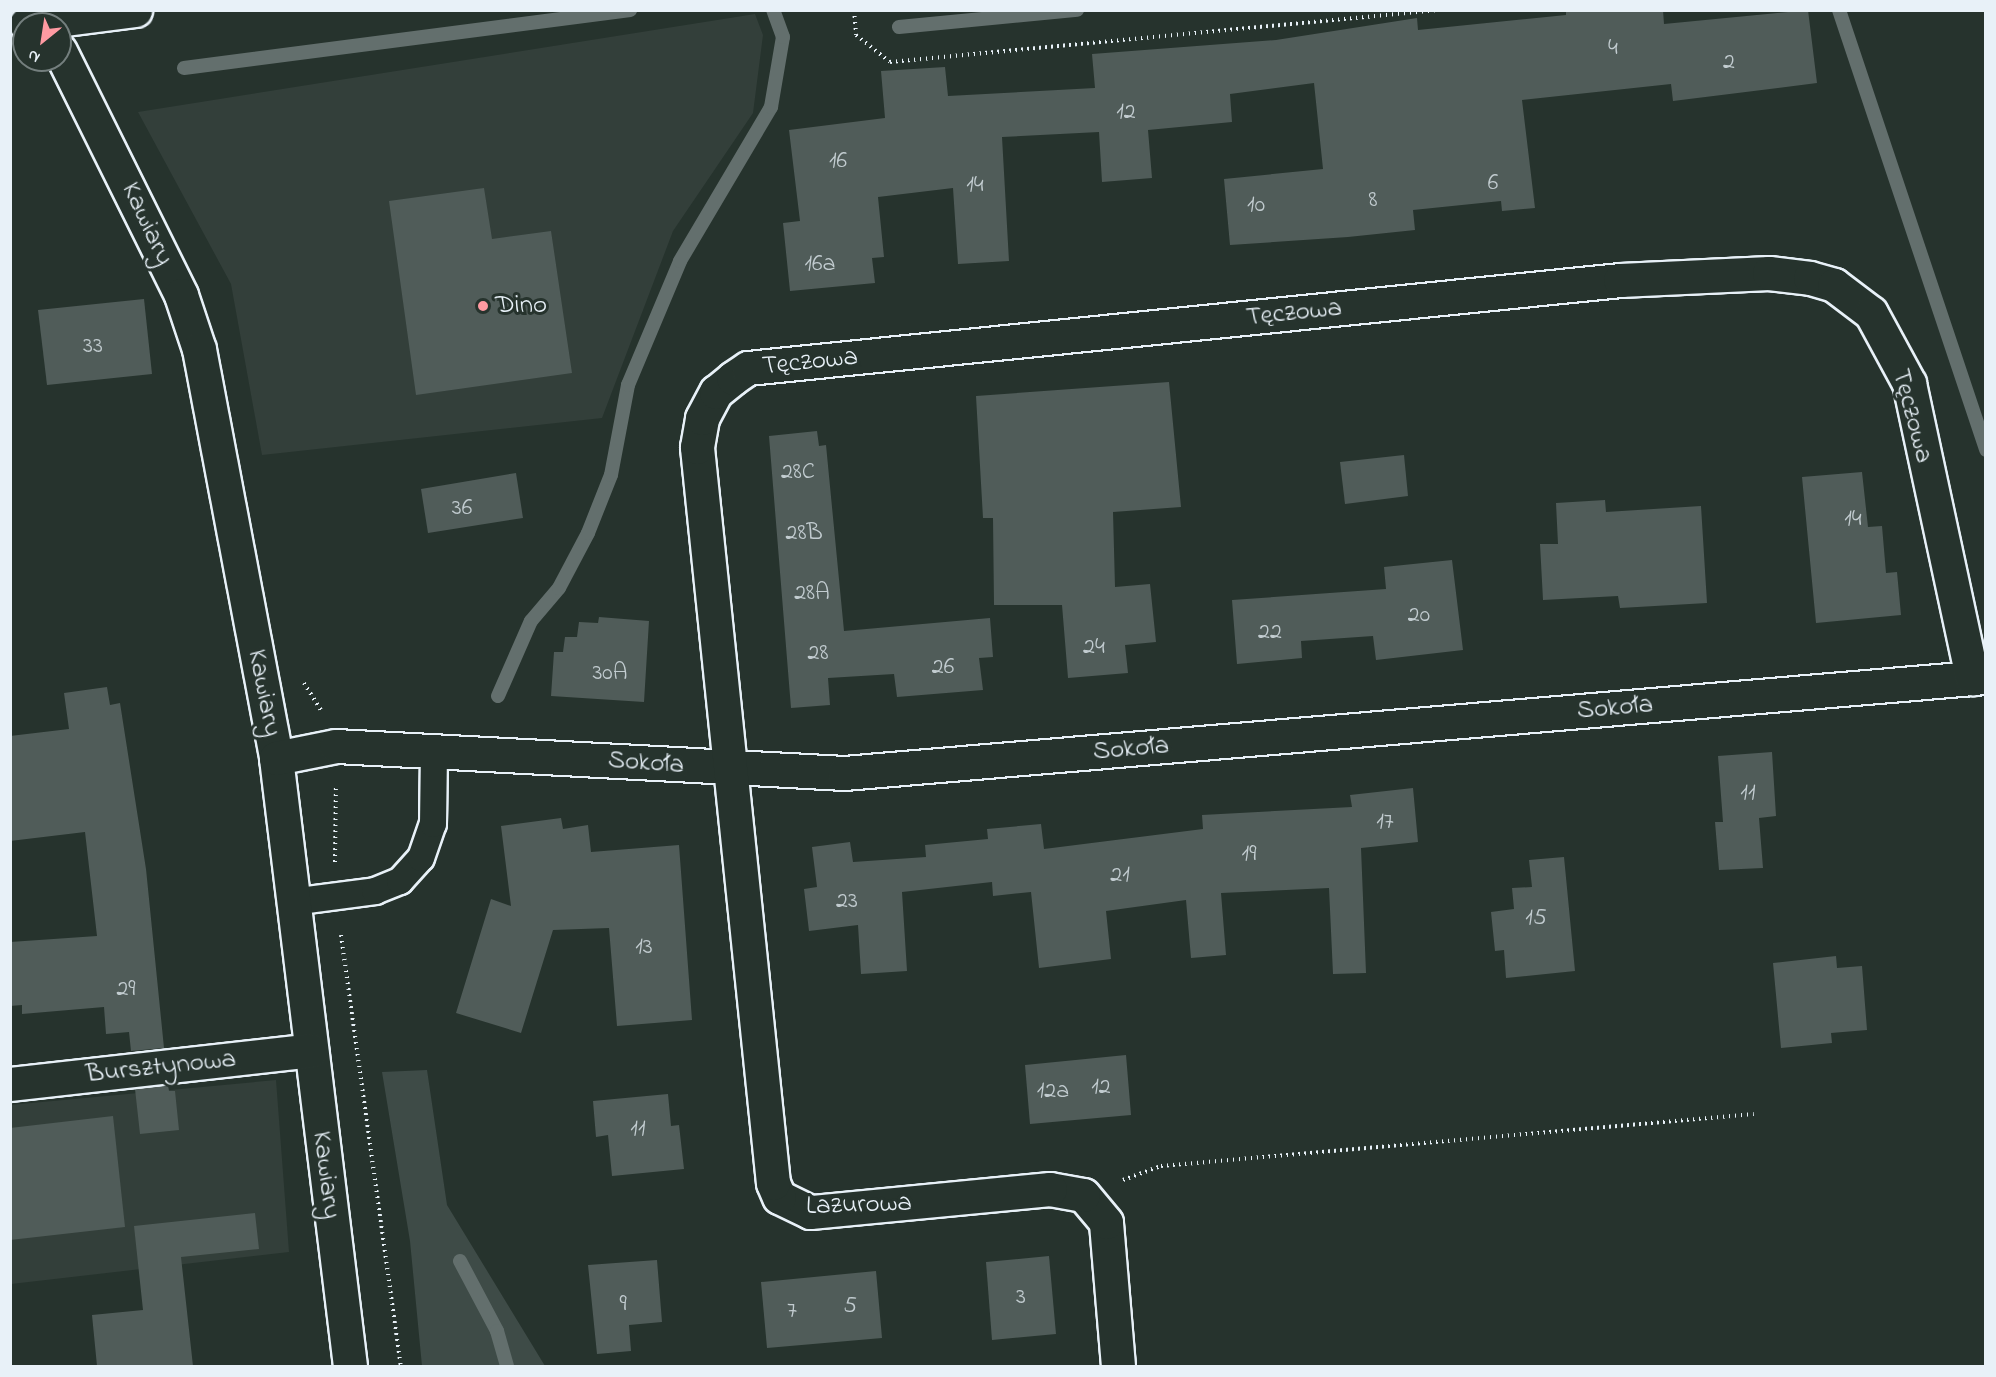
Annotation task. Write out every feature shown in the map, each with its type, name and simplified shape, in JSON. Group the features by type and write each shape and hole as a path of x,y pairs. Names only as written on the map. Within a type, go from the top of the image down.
{"street":[{"path":"72,17 135,10"},
{"name":"Kawiary","path":"70,72 181,296 199,349 276,758 350,1366"},
{"name":"Tęczowa","path":"731,769 697,447 702,418 716,393 748,368 1620,280 1769,273 1810,278 1834,285 1871,313 1909,383 1979,678"},
{"name":"Sokoła","path":"276,758 336,746 434,748 731,769 844,773 1979,678"},
{"name":"Lazurowa","path":"731,769 769,1152 779,1197 810,1212 1050,1189 1083,1195"},
{"name":"Bursztynowa","path":"10,1084 310,1050"},
{"path":"1083,1195 1106,1222 1118,1366"}],"lane":[{"path":"292,902 335,896 400,881 421,858 433,824 434,748"}],"path":[{"path":"854,10 856,35 890,62 1439,10"},
{"path":"336,746 335,896 401,1366"},
{"path":"1083,1195 1161,1166 1754,1114"}],"shaded area":[{"path":"755,14 763,35 753,113 673,231 602,418 262,455 231,284 138,112"},
{"path":"427,1070 447,1205 545,1366 422,1366 410,1241 382,1072"},
{"path":"276,1080 289,1252 11,1284 10,1105"}],"building":[{"path":"1566,10 1663,10 1664,24 1808,10 1817,83 1673,101 1671,84 1522,100 1535,208 1502,211 1501,201 1413,210 1415,230 1230,245 1224,179 1323,169 1314,83 1230,94 1232,122 1148,130 1152,178 1102,182 1099,132 1002,137 1009,261 958,264 953,188 878,197 884,257 872,258 875,283 790,291 783,223 800,221 789,130 885,118 881,71 945,67 948,96 1095,88 1092,54 1276,40 1417,18 1418,30 1566,15"},
{"name":"Dino","path":"484,188 492,239 551,231 572,373 416,395 389,201"},
{"path":"144,299 152,374 47,385 38,310"},
{"path":"1169,382 1181,507 1113,512 1115,587 1150,584 1156,642 1125,645 1128,673 1068,678 1062,605 994,605 993,518 983,518 976,396"},
{"path":"817,431 819,446 826,445 844,631 990,618 993,657 979,658 983,690 897,697 894,674 828,678 830,705 791,708 769,436"},
{"path":"1404,455 1408,496 1345,504 1340,462"},
{"path":"1862,472 1868,527 1882,526 1886,573 1897,572 1901,615 1816,623 1802,477"},
{"path":"516,473 523,518 428,533 421,489"},
{"path":"1605,500 1606,512 1701,506 1707,603 1620,608 1618,596 1543,600 1540,544 1558,544 1556,503"},
{"path":"1452,560 1463,650 1376,660 1373,636 1301,641 1302,658 1237,664 1232,600 1386,589 1384,567"},
{"path":"599,617 649,621 644,702 551,696 554,652 563,652 565,637 577,637 579,622 598,623"},
{"path":"107,687 110,705 120,703 146,869 164,1048 131,1051 129,1032 106,1034 104,1007 22,1014 22,1005 10,1006 10,942 97,936 85,832 10,841 10,736 69,729 64,693"},
{"path":"1772,752 1776,816 1759,818 1763,868 1719,870 1715,822 1723,822 1718,756"},
{"path":"1413,788 1418,842 1361,848 1366,973 1333,974 1329,888 1221,893 1226,955 1191,958 1186,900 1106,911 1111,959 1039,968 1031,892 993,896 992,882 902,892 907,971 861,974 858,925 809,931 804,889 817,887 812,847 850,842 853,862 926,857 925,845 988,839 987,829 1041,824 1044,849 1203,829 1202,815 1352,807 1350,795"},
{"path":"561,818 563,829 588,825 591,852 679,845 692,1020 617,1026 609,928 553,930 521,1033 456,1013 491,899 511,906 501,826"},
{"path":"1564,857 1575,971 1506,978 1504,950 1495,951 1491,912 1514,909 1512,888 1532,887 1529,860"},
{"path":"1836,956 1837,968 1862,966 1867,1030 1831,1033 1832,1043 1781,1048 1773,963"},
{"path":"1126,1055 1131,1115 1030,1124 1025,1065"},
{"path":"168,1085 169,1091 175,1091 179,1130 140,1134 135,1089"},
{"path":"668,1094 671,1126 679,1125 684,1169 612,1176 608,1135 596,1137 593,1101"},
{"path":"113,1116 125,1227 10,1240 10,1128"},
{"path":"255,1213 259,1249 181,1257 193,1366 97,1366 92,1315 143,1310 134,1226"},
{"path":"1049,1256 1056,1334 992,1340 986,1262"},
{"path":"657,1260 662,1322 629,1325 631,1351 597,1354 588,1265"},
{"path":"876,1271 882,1338 767,1348 761,1282"}],"waterway":[{"path":"184,68 630,10"},
{"path":"498,696 531,621 559,588 588,533 611,475 628,385 680,261 771,107 783,37 773,10"},
{"path":"899,27 1077,10"},
{"path":"1839,10 1986,450"},
{"path":"460,1261 497,1331 507,1366"}],"place":[{"name":"Dino","path":"483,306"}]}
